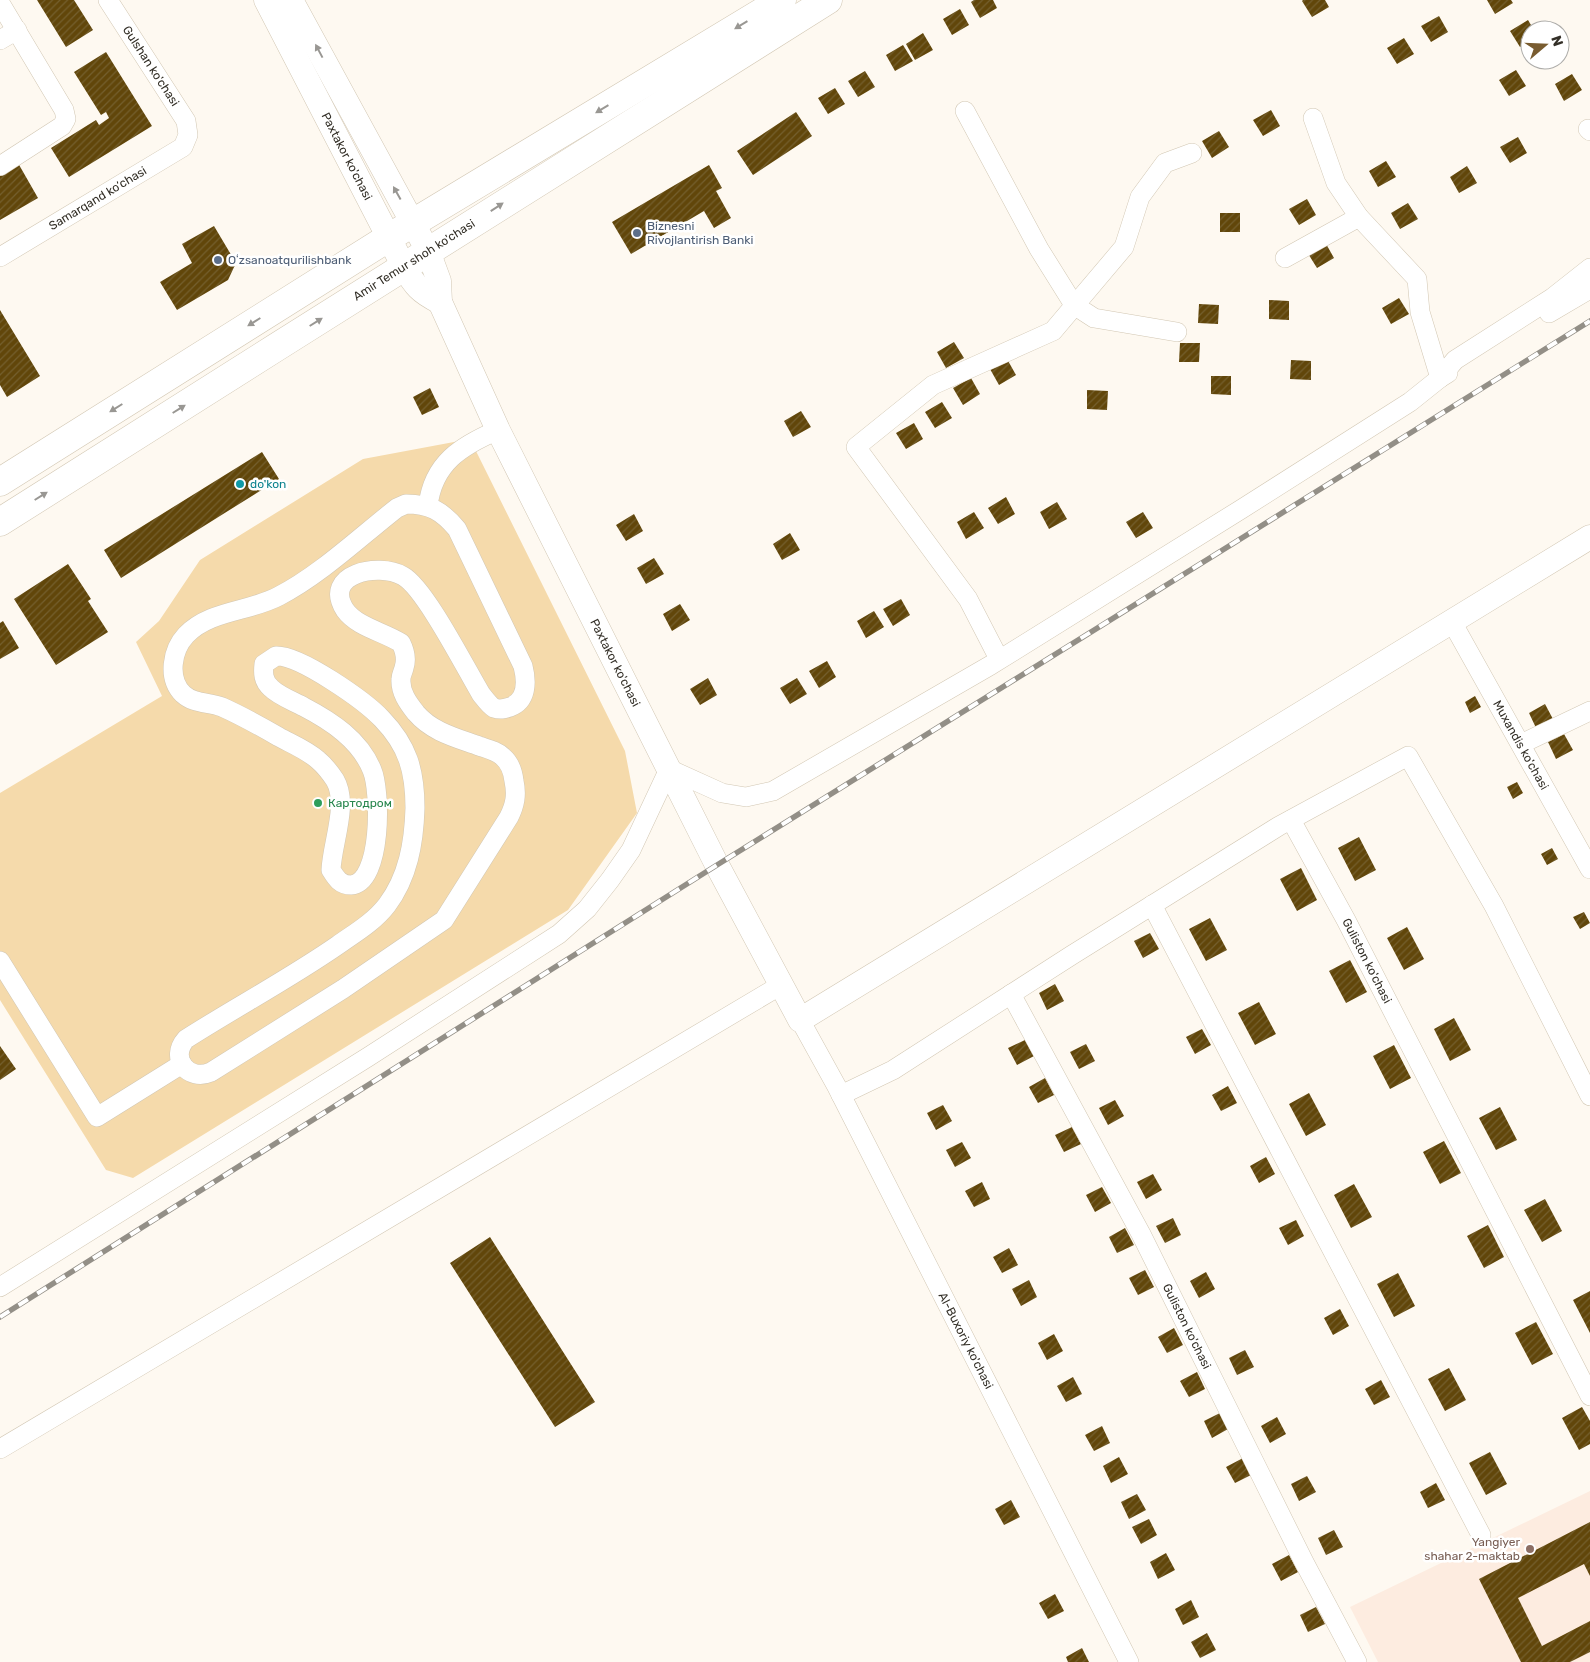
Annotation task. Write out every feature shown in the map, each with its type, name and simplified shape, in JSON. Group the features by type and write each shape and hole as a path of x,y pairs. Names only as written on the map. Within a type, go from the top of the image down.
{"highway":[{"path":"0,482 388,238 782,0"},
{"name":"Amir Temur shoh ko'chasi","path":"0,522 578,155 828,0"}],"main road":[{"name":"Paxtakor ko'chasi","path":"266,0 404,267 422,292 440,302"},
{"name":"Paxtakor ko'chasi","path":"291,0 428,251 439,281 440,302 498,430 669,769 800,1020"},
{"path":"800,1020 1590,537"}],"street":[{"name":"Gulshan ko'chasi","path":"108,0 186,121 188,135"},
{"path":"0,2 64,110 66,119 62,126 0,166"},
{"path":"0,40 17,30"},
{"path":"965,111 1039,248 1074,305 1094,318 1177,332"},
{"path":"1313,118 1336,183 1359,217 1417,279 1420,312 1440,378"},
{"name":"Samarqand ko‘chasi","path":"0,257 182,147 188,135"},
{"path":"999,659 968,599 856,447 933,385 1053,331 1124,247 1140,197 1165,164 1192,153"},
{"path":"1285,258 1359,217"},
{"path":"1440,378 1455,360 1552,298 1590,268"},
{"path":"0,1287 368,1057 559,934 587,908 631,850 669,769 722,793 746,797 773,791 999,659 1410,402 1440,378 1590,289"},
{"path":"428,506 432,485 442,466 465,447 498,430"},
{"path":"406,504 428,506 437,510 448,517 465,543 523,666 526,678 522,697 515,705 500,710 488,703 480,694 430,608 413,585 403,576 377,570 364,570 352,575 345,583 340,591 341,600 345,610 352,617 401,643 404,650 405,666 400,677 401,689 406,700 417,714 428,724 439,730 495,751 504,758 510,766 513,776 516,790 515,806 444,920 343,989 211,1072 197,1075 188,1071 182,1064 180,1048 186,1039 323,956 377,916 388,904 406,871 410,858 414,800 413,780 403,745 380,717 357,698 324,676 288,657 276,656 264,664 264,680 271,688 322,716 344,732 366,757 372,769 378,794 374,850 366,875 360,882 353,885 344,884 338,880 331,870 340,812 339,790 335,781 319,760 300,748 245,718 219,706 193,701 182,693 176,682 172,666 175,650 185,636 197,625 212,618 261,604 296,587 397,508 406,504"},
{"name":"Muxandis ko'chasi","path":"1452,622 1590,869"},
{"path":"1521,744 1590,710"},
{"path":"841,1095 893,1070 1152,905 1291,820 1408,756 1494,906 1590,1096"},
{"name":"Guliston ko'chasi","path":"1291,820 1346,920 1590,1396"},
{"path":"1152,905 1481,1535"},
{"path":"0,961 97,1117 182,1064"},
{"path":"0,1449 781,985"},
{"name":"Guliston ko'chasi","path":"1011,994 1141,1234 1304,1562 1357,1662"},
{"name":"Al-Buxoriy ko'chasi","path":"800,1020 841,1095 1129,1662"}],"shaded area":[{"name":"Картодром","path":"470,439 625,751 637,813 568,910 133,1178 106,1170 0,1000 0,793 162,696 136,642 159,621 200,560 363,459"},
{"name":"Yangiyer shahar 2-maktab","path":"1590,1491 1590,1662 1378,1662 1350,1607"}],"building":[{"path":"37,0 74,0 93,30 66,47"},
{"path":"974,0 993,0 997,8 980,18 971,2"},
{"path":"1303,0 1325,0 1329,7 1312,17"},
{"path":"1487,0 1511,0 1513,3 1495,14"},
{"path":"960,9 969,25 952,35 943,19"},
{"path":"1439,16 1448,32 1431,42 1421,26"},
{"path":"1520,25 1520,47 1510,31"},
{"path":"923,33 933,50 915,60 906,44"},
{"path":"1404,38 1414,54 1397,64 1387,48"},
{"path":"903,45 913,61 895,71 886,55"},
{"path":"106,52 152,126 69,177 51,148 96,120 99,125 109,118 106,112 101,115 74,72"},
{"path":"1516,70 1526,86 1509,96 1499,80"},
{"path":"865,71 875,87 858,97 848,81"},
{"path":"1572,74 1582,90 1564,101 1555,84"},
{"path":"835,88 845,104 828,114 818,98"},
{"path":"1271,110 1280,126 1263,136 1253,120"},
{"path":"796,112 812,136 753,175 737,151"},
{"path":"1219,131 1229,147 1212,158 1202,141"},
{"path":"1518,137 1527,153 1510,163 1500,147"},
{"path":"1386,161 1396,177 1378,187 1369,171"},
{"path":"18,163 38,198 0,220 0,173"},
{"path":"709,165 722,188 716,191 731,218 714,228 704,211 631,254 612,222"},
{"path":"1467,166 1477,183 1459,193 1450,177"},
{"path":"1307,199 1316,215 1299,225 1289,209"},
{"path":"1408,203 1418,219 1400,229 1391,213"},
{"path":"1220,213 1240,213 1240,232 1220,232"},
{"path":"214,226 236,263 228,280 177,310 160,282 192,263 182,244"},
{"path":"1325,242 1334,258 1317,268 1307,252"},
{"path":"1399,298 1409,314 1391,324 1382,308"},
{"path":"1269,300 1289,301 1289,320 1269,319"},
{"path":"1199,304 1219,305 1218,324 1198,323"},
{"path":"0,310 40,376 7,397 0,385"},
{"path":"954,342 964,358 946,368 937,352"},
{"path":"1180,343 1200,343 1199,362 1179,362"},
{"path":"1007,359 1016,375 999,385 990,369"},
{"path":"1291,360 1311,361 1311,380 1290,379"},
{"path":"1211,376 1231,376 1231,395 1211,394"},
{"path":"971,378 980,394 963,405 953,388"},
{"path":"430,388 439,407 422,415 413,397"},
{"path":"1087,390 1108,391 1107,410 1087,409"},
{"path":"942,402 952,418 935,428 925,412"},
{"path":"801,411 811,427 793,437 784,421"},
{"path":"914,423 923,439 906,449 896,433"},
{"path":"262,452 279,479 121,578 104,550"},
{"path":"1006,497 1015,514 998,524 988,508"},
{"path":"1057,502 1067,519 1049,529 1040,512"},
{"path":"974,512 984,528 966,539 957,522"},
{"path":"1143,512 1153,528 1136,538 1126,522"},
{"path":"634,514 643,531 626,541 616,525"},
{"path":"790,533 800,550 782,560 773,544"},
{"path":"654,558 664,574 646,584 637,568"},
{"path":"68,564 91,599 88,601 108,632 56,665 14,599"},
{"path":"901,599 910,615 893,626 883,609"},
{"path":"680,604 690,620 672,631 663,614"},
{"path":"874,611 884,627 866,638 857,621"},
{"path":"3,621 19,648 0,659 0,623"},
{"path":"827,661 836,677 819,688 809,671"},
{"path":"708,678 717,695 700,705 690,689"},
{"path":"797,678 807,694 790,704 780,688"},
{"path":"1475,696 1481,707 1470,713 1465,702"},
{"path":"1545,704 1554,721 1537,730 1529,713"},
{"path":"1564,734 1573,750 1556,759 1548,742"},
{"path":"1517,782 1523,793 1513,799 1507,787"},
{"path":"1359,837 1376,870 1355,881 1338,848"},
{"path":"1552,848 1558,859 1547,865 1541,854"},
{"path":"1301,868 1317,900 1297,911 1280,879"},
{"path":"1584,912 1590,923 1580,929 1573,917"},
{"path":"1210,918 1227,950 1206,961 1189,929"},
{"path":"1407,927 1424,959 1404,970 1387,938"},
{"path":"1150,933 1159,949 1143,958 1134,941"},
{"path":"1350,960 1367,992 1346,1003 1329,971"},
{"path":"1055,984 1064,1001 1047,1010 1039,993"},
{"path":"1259,1002 1276,1034 1255,1045 1238,1013"},
{"path":"1454,1018 1471,1050 1450,1061 1434,1029"},
{"path":"1202,1029 1211,1045 1195,1054 1186,1037"},
{"path":"1025,1040 1034,1056 1017,1065 1008,1048"},
{"path":"1086,1044 1095,1061 1079,1069 1070,1052"},
{"path":"1394,1045 1411,1078 1390,1089 1373,1056"},
{"path":"0,1046 16,1069 0,1080"},
{"path":"1045,1078 1054,1095 1038,1103 1029,1087"},
{"path":"1228,1086 1237,1103 1221,1111 1212,1095"},
{"path":"1309,1093 1326,1125 1306,1136 1289,1104"},
{"path":"1115,1100 1124,1116 1108,1125 1099,1108"},
{"path":"943,1105 952,1121 936,1130 927,1113"},
{"path":"1500,1107 1517,1140 1496,1150 1479,1118"},
{"path":"1072,1127 1081,1144 1064,1152 1055,1135"},
{"path":"1444,1141 1461,1173 1440,1184 1423,1152"},
{"path":"962,1142 971,1158 955,1167 946,1150"},
{"path":"1266,1157 1275,1174 1259,1183 1250,1166"},
{"path":"1153,1174 1162,1190 1146,1199 1137,1182"},
{"path":"982,1182 990,1199 974,1207 965,1191"},
{"path":"1354,1184 1372,1217 1351,1228 1334,1195"},
{"path":"1102,1187 1111,1203 1095,1212 1086,1195"},
{"path":"1545,1199 1562,1231 1542,1242 1524,1210"},
{"path":"1173,1218 1181,1235 1165,1243 1156,1226"},
{"path":"1296,1220 1304,1236 1288,1245 1279,1228"},
{"path":"1488,1225 1504,1257 1484,1268 1467,1236"},
{"path":"1125,1228 1134,1245 1117,1253 1109,1237"},
{"path":"490,1237 595,1402 555,1427 450,1263"},
{"path":"1009,1248 1018,1265 1002,1273 993,1257"},
{"path":"1145,1270 1154,1287 1138,1295 1129,1278"},
{"path":"1206,1272 1215,1289 1199,1298 1190,1281"},
{"path":"1398,1273 1415,1306 1394,1317 1377,1284"},
{"path":"1029,1280 1037,1297 1021,1306 1012,1289"},
{"path":"1590,1291 1590,1333 1573,1300"},
{"path":"1340,1309 1349,1326 1333,1335 1324,1318"},
{"path":"1536,1322 1553,1354 1532,1365 1515,1333"},
{"path":"1174,1328 1183,1345 1167,1353 1158,1337"},
{"path":"1054,1334 1063,1351 1047,1360 1038,1343"},
{"path":"1245,1350 1254,1367 1237,1375 1229,1358"},
{"path":"1449,1368 1466,1400 1445,1411 1428,1379"},
{"path":"1197,1372 1205,1389 1189,1397 1180,1381"},
{"path":"1073,1377 1082,1394 1066,1402 1057,1386"},
{"path":"1381,1380 1390,1397 1374,1405 1365,1389"},
{"path":"1582,1407 1590,1421 1590,1444 1579,1450 1562,1418"},
{"path":"1220,1413 1228,1429 1212,1438 1204,1421"},
{"path":"1277,1417 1286,1434 1270,1443 1261,1426"},
{"path":"1102,1426 1110,1443 1094,1451 1085,1435"},
{"path":"1490,1452 1507,1484 1486,1495 1469,1463"},
{"path":"1119,1457 1128,1474 1111,1483 1103,1466"},
{"path":"1243,1458 1251,1475 1235,1483 1226,1467"},
{"path":"1307,1476 1316,1492 1299,1501 1291,1484"},
{"path":"1436,1483 1445,1500 1428,1508 1420,1492"},
{"path":"1137,1494 1146,1510 1129,1519 1121,1502"},
{"path":"1011,1500 1020,1517 1004,1525 995,1509"},
{"path":"1149,1519 1157,1535 1141,1544 1132,1527"},
{"path":"1590,1522 1590,1576 1584,1564 1518,1598 1542,1646 1590,1621 1590,1652 1570,1662 1521,1662 1479,1579"},
{"path":"1334,1530 1343,1547 1326,1555 1318,1538"},
{"path":"1166,1553 1175,1570 1158,1579 1150,1562"},
{"path":"1289,1555 1298,1572 1281,1581 1272,1564"},
{"path":"1055,1594 1064,1611 1048,1619 1039,1603"},
{"path":"1191,1600 1199,1617 1183,1625 1175,1609"},
{"path":"1316,1607 1325,1624 1308,1632 1300,1615"},
{"path":"1207,1633 1216,1650 1200,1658 1191,1642"},
{"path":"1082,1648 1089,1662 1068,1662 1066,1657"}],"railway":[{"path":"0,1317 717,865 1590,321"}],"place":[{"name":"Biznesni Rivojlantirish Banki","path":"637,233"},
{"name":"Oʻzsanoatqurilishbank","path":"218,260"},
{"name":"do'kon","path":"240,484"},
{"name":"Картодром","path":"318,803"},
{"name":"Yangiyer shahar 2-maktab","path":"1530,1549"}]}
